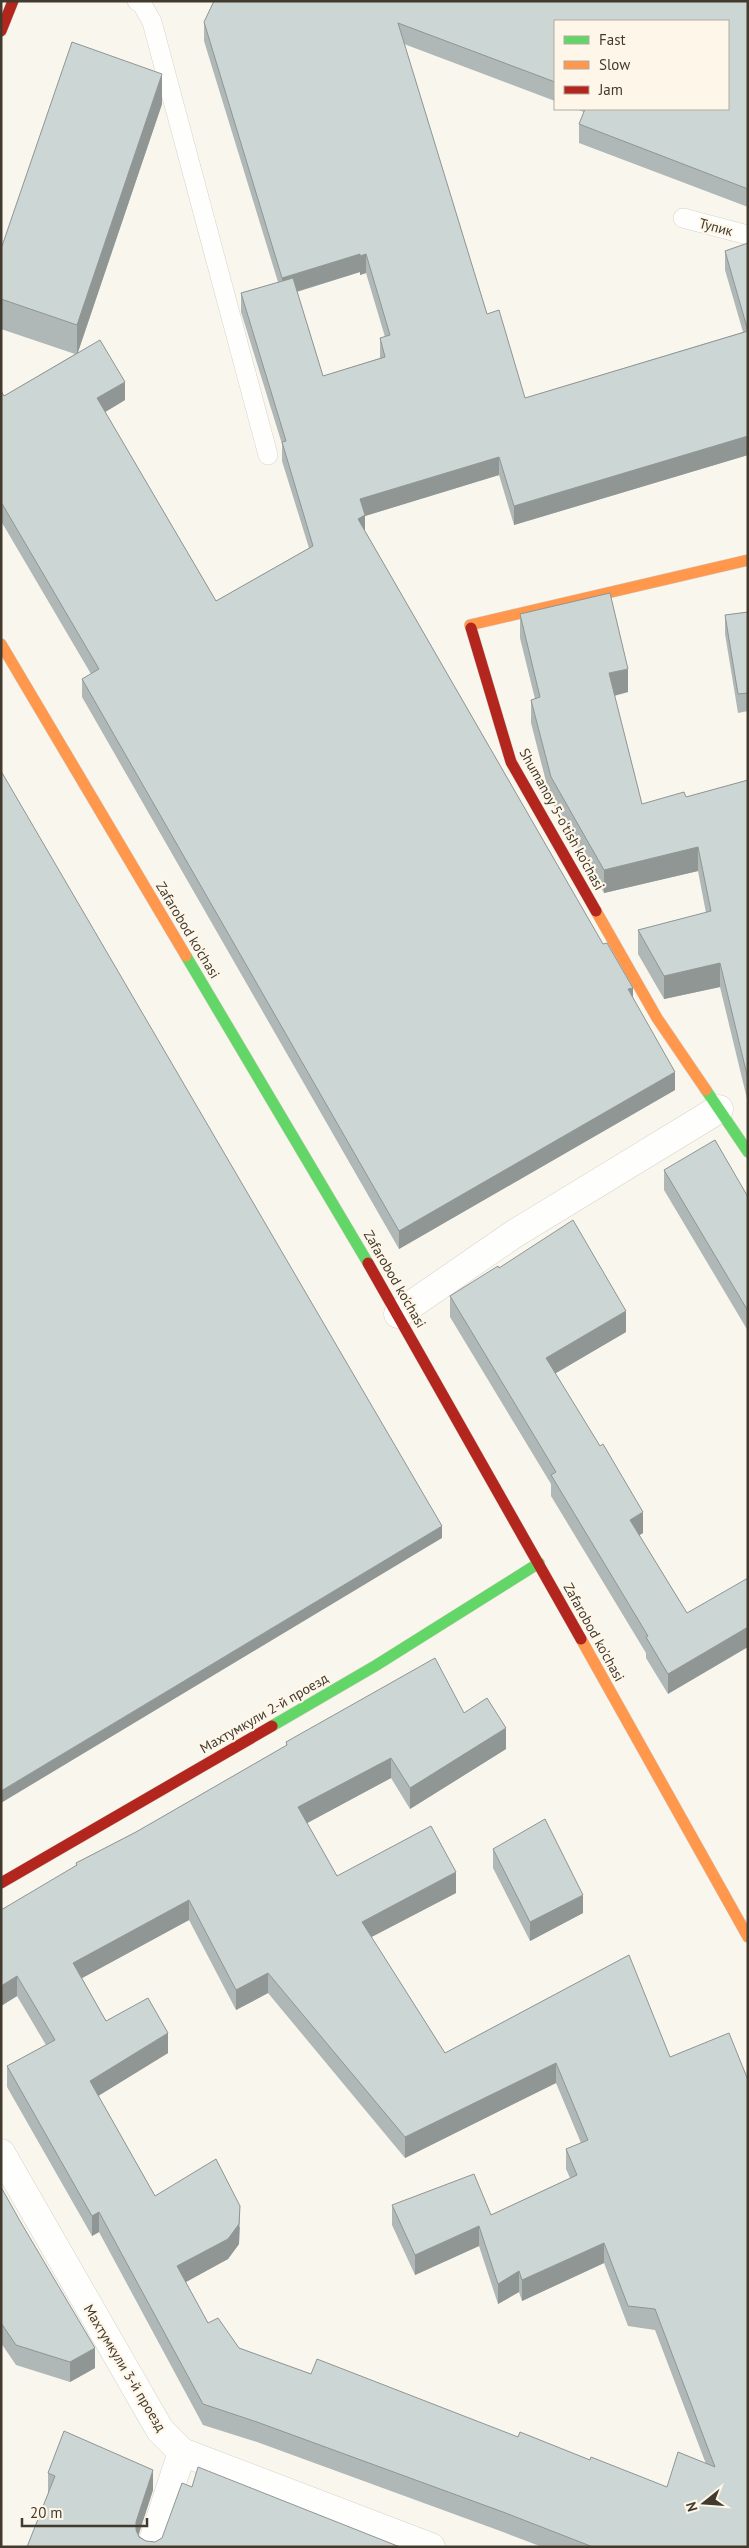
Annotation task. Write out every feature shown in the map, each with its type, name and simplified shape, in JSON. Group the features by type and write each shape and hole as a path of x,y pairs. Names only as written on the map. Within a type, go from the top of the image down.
{"street":[{"path":"1,31 13,1"},
{"name":"Shumanoy 5-o'tish ko'chasi","path":"748,560 470,625 511,762 657,1018 748,1152"},
{"name":"Zafarobod ko'chasi","path":"1,644 398,1314 748,1937"},
{"path":"398,1314 514,1234 719,1109"},
{"name":"Махтумкули 2-й проезд","path":"1,1882 375,1666 539,1563"},
{"name":"Махтумкули 3-й проезд","path":"1,2153 160,2430 182,2452 430,2547"},
{"path":"150,2547 182,2452"}],"lane":[{"path":"136,1 142,4 152,22 268,456"},
{"name":"Тупик","path":"683,218 748,235"}],"building":[{"path":"214,1 748,1 748,189 579,124 585,110 729,110 729,20 554,20 554,82 398,23 487,314 499,310 525,398 748,331 748,436 514,506 499,457 360,499 365,515 358,519 603,944 607,943 633,988 628,989 675,1072 399,1231 82,679 99,669 1,502 1,391 4,396 100,340 125,382 97,398 216,601 313,546 282,442 286,441 241,293 293,278 323,376 385,357 380,338 390,335 366,254 360,256 360,254 282,278 204,22"},
{"path":"72,42 162,74 77,325 1,299 1,249"},
{"path":"748,243 748,331 725,251"},
{"path":"610,593 628,669 609,673 642,804 684,792 686,797 748,780 748,1079 720,963 664,976 638,930 711,911 698,847 604,870 551,777 531,700 540,697 520,614"},
{"path":"748,612 748,693 738,694 725,615"},
{"path":"1,771 442,1526 1,1791"},
{"path":"715,1140 748,1197 748,1311 664,1170"},
{"path":"573,1220 626,1311 546,1358 600,1446 603,1444 643,1512 630,1520 687,1613 748,1578 748,1627 668,1674 646,1637 648,1636 551,1475 556,1472 450,1296 498,1266 499,1268"},
{"path":"435,1658 464,1713 487,1698 506,1728 410,1788 391,1758 298,1807 337,1876 431,1826 456,1872 362,1922 445,2053 629,1955 670,2057 729,2033 748,2080 748,2547 593,2547 503,2512 203,2404 99,2212 92,2216 7,2066 55,2040 17,1976 1,1986 1,1910 77,1865 76,1863 136,1832 287,1745 286,1742","holes":["189,1900 236,1990 268,1973 405,2137 556,2063 588,2140 566,2149 577,2175 491,2215 474,2174 392,2205 415,2255 479,2226 498,2284 519,2271 522,2280 604,2243 628,2306 655,2309 715,2467 678,2452 667,2487 591,2457 590,2460 520,2432 518,2437 317,2359 311,2374 239,2348 218,2318 208,2323 177,2266 228,2239 239,2224 240,2206 216,2159 155,2196 90,2081 168,2033 148,1998 106,2021 73,1963"]},
{"path":"545,1819 583,1895 530,1922 493,1849"},
{"path":"1,2187 95,2348 70,2362 16,2345 1,2323"},
{"path":"64,2431 153,2470 136,2522 136,2530 139,2537 146,2541 155,2542 162,2538 182,2483 192,2487 198,2467 400,2547 27,2547 55,2476 48,2473"}],"traffic: fast":[{"path":"186,956 368,1263"},
{"path":"706,1090 748,1152"},
{"path":"272,1726 375,1666 539,1563"}],"traffic: slow":[{"path":"471,628 470,625 748,560"},
{"path":"1,644 186,956"},
{"path":"596,911 657,1018 706,1090"},
{"path":"581,1639 748,1937"}],"traffic: jam":[{"path":"1,31 13,1"},
{"path":"471,628 511,762 596,911"},
{"path":"368,1263 581,1639"},
{"path":"1,1883 272,1726"}]}
